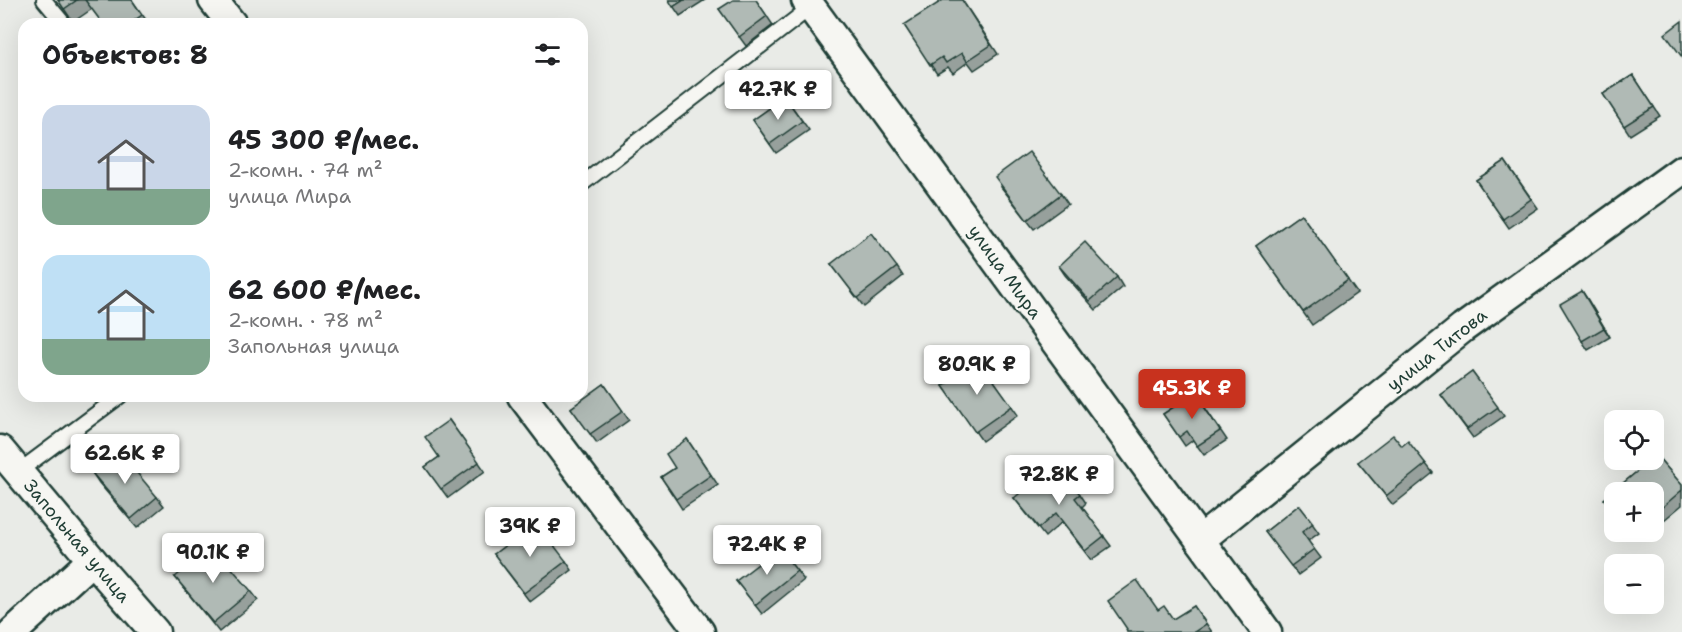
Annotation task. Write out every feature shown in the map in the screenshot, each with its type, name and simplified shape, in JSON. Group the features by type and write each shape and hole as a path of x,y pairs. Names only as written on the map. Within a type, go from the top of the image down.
{"street":[{"path":"213,0 227,18"},
{"name":"улица Мира","path":"813,2 1267,632"},
{"name":"улица Титова","path":"1200,540 1463,328 1682,170"},
{"path":"527,402 700,632"},
{"name":"Запольная улица","path":"0,450 156,632"},
{"path":"13,632 92,560"}],"lane":[{"path":"44,0 59,18"},
{"path":"588,179 813,2"},
{"path":"18,472 112,402"}],"building":[{"path":"58,0 77,0 64,9"},
{"path":"85,0 132,0 142,15 138,18 98,18"},
{"path":"669,0 684,0 673,7"},
{"path":"733,0 756,0 767,16 739,37 719,9"},
{"path":"943,0 962,0 991,45 967,61 962,53 946,63 942,57 930,65 904,25"},
{"path":"1682,21 1682,57 1665,34"},
{"path":"1633,75 1654,107 1624,126 1603,94"},
{"path":"785,97 802,121 770,144 753,120"},
{"path":"1029,152 1061,194 1027,220 995,177"},
{"path":"1505,161 1531,199 1503,219 1476,180"},
{"path":"1301,214 1348,280 1303,312 1256,246"},
{"path":"871,233 897,267 857,298 831,264"},
{"path":"1085,242 1117,277 1090,301 1059,266"},
{"path":"1582,291 1604,328 1582,341 1560,304"},
{"path":"979,360 1012,406 975,432 943,386"},
{"path":"1472,372 1498,407 1467,429 1441,395"},
{"path":"604,384 623,411 590,434 571,408 579,402 588,402 588,396"},
{"path":"1195,393 1220,431 1197,446 1187,431 1179,437 1163,414"},
{"path":"449,420 479,462 441,489 425,467 439,457 425,437"},
{"path":"1393,435 1402,446 1408,441 1426,464 1386,496 1358,462"},
{"path":"687,439 711,475 676,499 661,477 675,468 666,454"},
{"path":"119,451 157,497 131,519 93,474"},
{"path":"1055,464 1080,494 1075,498 1104,536 1085,551 1056,513 1039,528 1014,498"},
{"path":"1664,464 1682,485 1682,490 1664,506 1664,482 1624,482 1639,470 1664,470"},
{"path":"1299,505 1313,523 1302,532 1314,549 1291,566 1265,532"},
{"path":"536,522 566,561 524,593 494,554"},
{"path":"213,546 251,591 213,623 175,577"},
{"path":"779,548 797,571 755,605 736,581"},
{"path":"1137,580 1158,610 1164,606 1173,619 1194,606 1206,624 1194,632 1127,632 1108,601"}]}
